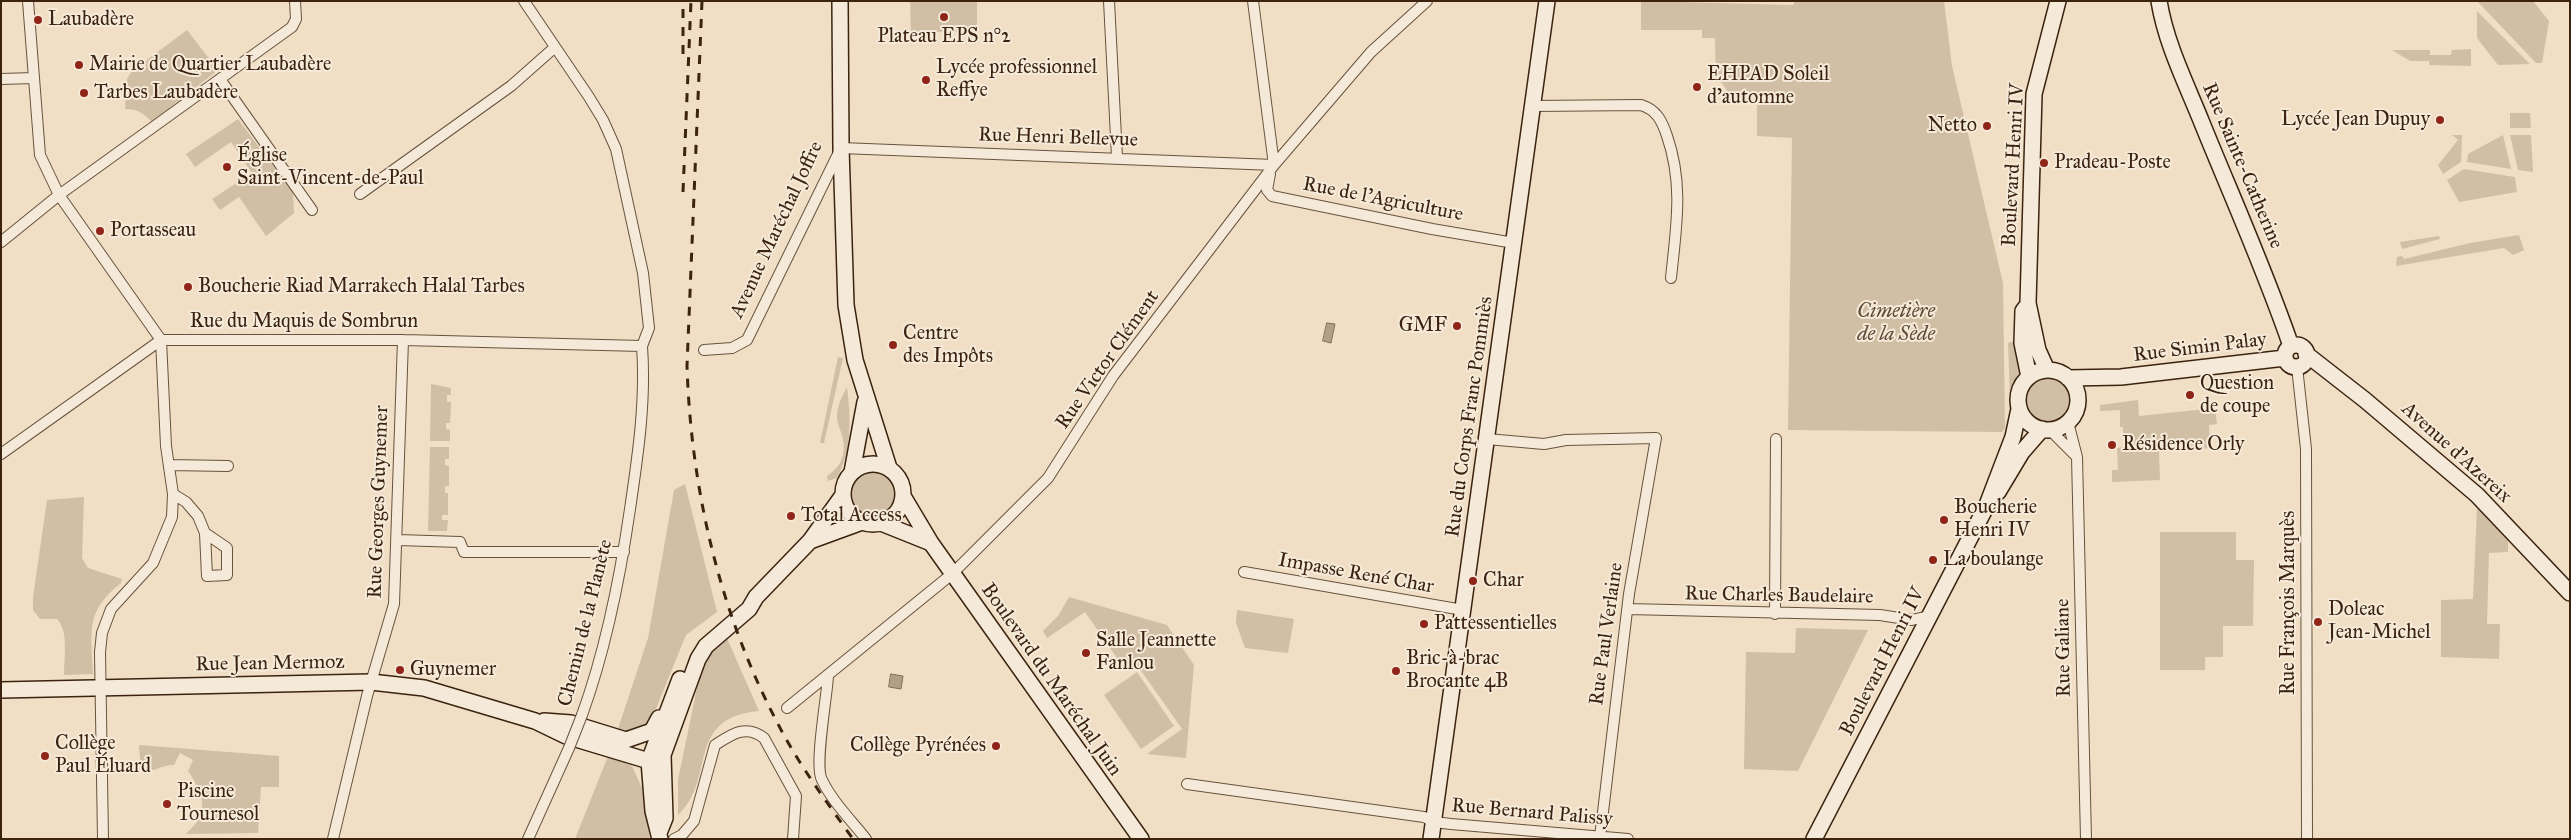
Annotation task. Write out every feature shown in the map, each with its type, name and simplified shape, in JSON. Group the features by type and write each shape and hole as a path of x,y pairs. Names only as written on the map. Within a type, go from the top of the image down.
{"main road":[{"name":"Avenue Maréchal Joffre","path":"840,1 841,148"},
{"name":"Rue du Corps Franc Pommiès","path":"1431,839 1547,1"},
{"name":"Boulevard Henri IV","path":"2047,370 2038,350 2028,303 2034,94 2058,1"},
{"name":"Rue Sainte-Catherine","path":"2159,1 2164,28 2214,155 2258,253 2288,352"},
{"path":"841,148 846,305 855,360 889,468 900,480 903,496 896,513 881,523"},
{"name":"Boulevard Henri IV","path":"2028,303 2023,311 2022,343 2029,377"},
{"path":"2302,347 2306,354 2305,363 2297,367 2289,365 2288,352 2302,347"},
{"name":"Rue Simin Palay","path":"2068,378 2121,377 2288,352"},
{"name":"Avenue d'Azereix","path":"2306,354 2366,400 2477,495 2570,593"},
{"path":"2047,370 2055,371 2068,378 2073,384 2077,398 2073,415 2068,422 2046,430 2028,422 2019,409 2019,392 2029,377 2047,370"},
{"name":"Rue Simin Palay","path":"2077,398 2089,388 2121,377"},
{"path":"862,522 848,511 843,495 845,482 852,472 860,436 864,393"},
{"name":"Boulevard Henri IV","path":"1817,838 1987,504 2013,437 2019,409"},
{"name":"Boulevard Henri IV","path":"1987,504 2001,489 2022,452 2046,430"},
{"path":"852,472 870,464 889,468"},
{"path":"655,754 698,659 706,646 749,609 756,597 810,541 843,495"},
{"name":"Boulevard du Maréchal Juin","path":"903,496 952,574 1141,839"},
{"path":"810,541 862,522 881,523 931,543"},
{"path":"664,837 665,818 655,754 681,677 697,642 742,601 756,597"},
{"path":"626,740 652,730 672,687 681,677"},
{"name":"Rue Jean Mermoz","path":"1,690 371,682 424,688 535,721"},
{"path":"535,721 566,736 655,754"},
{"path":"535,721 571,723 626,740 655,754"}],"street":[{"path":"28,1 40,155 59,195 161,340 166,446 173,494 172,516 153,563 111,609 102,633 100,652 103,839"},
{"path":"1,242 59,195 292,26 296,19 295,1"},
{"name":"Chemin de la Planète","path":"524,1 603,120 616,149 643,273 649,328 642,346 643,402 637,464 624,552 607,631 582,715 528,839"},
{"path":"1109,1 1117,158"},
{"path":"1253,1 1273,167"},
{"name":"Rue Victor Clément","path":"787,708 952,574 1048,478 1113,376 1273,167 1371,52 1427,1"},
{"path":"360,194 511,86 554,48"},
{"path":"1,79 34,78"},
{"path":"220,79 312,210"},
{"path":"1532,106 1641,105 1654,111 1664,129 1675,158 1678,176 1679,194 1671,278"},
{"name":"Rue Henri Bellevue","path":"841,148 1117,158 1273,167"},
{"name":"Avenue Maréchal Joffre","path":"704,350 732,348 747,340 841,148"},
{"name":"Rue de l'Agriculture","path":"1273,167 1267,190 1272,196 1434,229 1514,243"},
{"name":"Rue du Maquis de Sombrun","path":"1,454 161,340 402,340 642,346"},
{"name":"Rue Georges Guynemer","path":"333,839 371,682 394,604 398,540 402,340"},
{"name":"Rue François Marquès","path":"2297,367 2304,411 2306,449 2307,839"},
{"name":"Rue Galiane","path":"2068,422 2077,457 2086,839"},
{"path":"2046,430 2077,457"},
{"name":"Rue Paul Verlaine","path":"1487,439 1544,444 1566,440 1656,438 1628,609 1600,837"},
{"path":"1775,614 1776,439"},
{"path":"169,465 228,466"},
{"path":"173,494 186,502 198,516 205,533"},
{"path":"398,540 460,542 464,552 624,552"},
{"name":"Impasse René Char","path":"1244,572 1463,610"},
{"name":"Rue Charles Baudelaire","path":"1628,609 1880,615 1912,620 1929,616"},
{"path":"828,676 827,703 818,759 820,774 827,788 866,839"},
{"path":"664,837 682,835 694,822 715,745 732,734 744,730 756,732 764,738 796,796 793,839"},
{"name":"Rue Bernard Palissy","path":"1187,784 1424,817 1434,822 1628,839"}],"green space":[{"name":"Plateau EPS n°2","path":"910,1 977,1 977,32 911,32"},
{"name":"Cimetière de la Sède","path":"1641,1 1793,5 1795,1 1944,1 1952,66 2003,283 2005,428 2002,432 1788,430 1792,138 1757,136 1757,94 1729,94 1722,83 1716,80 1715,38 1702,38 1702,30 1641,30"},
{"path":"2477,1 2533,1 2549,21 2542,63 2536,63"},
{"path":"2477,11 2530,64 2498,65 2477,38"},
{"path":"187,30 218,70 152,122 140,112 125,109 127,79 132,71"},
{"path":"2471,49 2471,66 2429,65 2429,61 2410,61 2392,50 2430,50 2430,55 2451,55 2452,50"},
{"path":"2510,113 2530,113 2531,128 2510,128"},
{"path":"238,119 293,192 294,213 266,236 239,197 220,210 212,199 252,173 231,142 195,167 186,154"},
{"path":"2452,135 2462,135 2461,162 2443,174 2438,165 2458,140"},
{"path":"2503,135 2511,169 2467,162 2468,154"},
{"path":"2510,135 2531,135 2533,172 2518,170"},
{"path":"2464,169 2515,177 2517,192 2459,202 2447,180"},
{"path":"2519,235 2524,250 2513,255 2504,248 2396,266 2397,257 2402,256 2404,259 2470,243"},
{"path":"2439,236 2440,239 2402,249 2400,242"},
{"path":"2014,341 2022,375 2015,385 2012,399 2010,399 2008,343"},
{"path":"838,357 843,358 824,443 820,443"},
{"path":"2043,375 2053,375 2065,382 2072,394 2072,404 2065,416 2053,423 2043,423 2035,419 2028,412 2024,404 2024,394 2028,386 2035,379"},
{"path":"431,384 451,388 451,395 447,395 447,402 451,402 450,423 446,423 446,429 450,430 450,441 430,441"},
{"path":"847,387 850,422 848,445 837,478 828,481 827,476 836,468 842,458 844,448 837,413"},
{"path":"2138,400 2139,416 2215,408 2217,424 2209,425 2210,448 2159,452 2160,480 2112,482 2112,470 2118,470 2117,448 2123,447 2123,427 2120,427 2120,410 2100,411 2100,405"},
{"path":"430,447 449,447 449,459 445,459 445,465 449,466 449,486 445,486 445,493 448,493 448,515 442,515 442,520 448,520 447,531 428,531"},
{"path":"873,470 882,472 890,477 895,485 897,494 895,503 890,511 882,516 873,518 864,516 856,511 851,503 849,494 851,485 856,477 864,472"},
{"path":"685,484 717,612 686,635 651,721 638,731 617,732 648,638 674,490"},
{"path":"84,497 82,558 88,568 122,579 121,583 101,603 96,613 91,634 93,674 64,675 65,646 61,624 57,619 40,619 33,610 33,597 47,500"},
{"path":"2477,508 2508,536 2508,552 2489,553 2487,624 2500,624 2499,659 2441,657 2441,600 2473,599"},
{"path":"2160,532 2236,532 2236,560 2254,560 2253,626 2223,626 2223,657 2205,657 2205,670 2160,670"},
{"path":"1069,597 1167,625 1194,665 1186,758 1147,754 1182,729 1135,662 1124,668 1085,612 1047,638 1043,631 1058,616"},
{"path":"1237,610 1294,619 1288,653 1245,648 1236,623"},
{"path":"1796,628 1868,630 1798,771 1744,769 1746,652 1795,653"},
{"path":"726,636 759,711 736,716 720,725 711,737 705,752 697,785 690,800 678,815 678,780 699,678 708,651"},
{"path":"1137,672 1174,726 1141,749 1104,695"},
{"path":"139,745 279,756 279,787 261,787 258,833 186,834 197,822 202,809 201,796 188,771 193,760 180,753 174,765 145,772 141,771"},
{"path":"608,756 632,766 642,788 650,839 575,839"}],"shaded area":[{"path":"1327,323 1335,324 1331,343 1323,341"},
{"path":"891,674 903,676 901,689 889,687"}],"railway":[{"path":"683,1 683,54"},
{"path":"683,192 691,1"},
{"path":"702,1 687,366 695,459 702,505 725,595 740,639 758,682 795,754 853,839"}],"place":[{"name":"Plateau EPS n°2","path":"944,17"},
{"name":"Laubadère","path":"38,20"},
{"name":"Mairie de Quartier Laubadère","path":"79,65"},
{"name":"Lycée professionnel Reffye","path":"926,80"},
{"name":"EHPAD Soleil d'automne","path":"1697,87"},
{"name":"Tarbes Laubadère","path":"84,93"},
{"name":"Lycée Jean Dupuy","path":"2440,120"},
{"name":"Netto","path":"1987,126"},
{"name":"Pradeau-Poste","path":"2044,163"},
{"name":"Église Saint-Vincent-de-Paul","path":"227,167"},
{"name":"Portasseau","path":"100,231"},
{"name":"Boucherie Riad Marrakech Halal Tarbes","path":"188,287"},
{"name":"GMF","path":"1457,326"},
{"name":"Centre des Impôts","path":"893,345"},
{"name":"Question de coupe","path":"2190,395"},
{"name":"Résidence Orly","path":"2112,445"},
{"name":"Total Access","path":"791,516"},
{"name":"Boucherie Henri IV","path":"1944,520"},
{"name":"La boulange","path":"1933,560"},
{"name":"Char","path":"1473,581"},
{"name":"Doleac Jean-Michel","path":"2318,622"},
{"name":"Pattessentielles","path":"1424,624"},
{"name":"Salle Jeannette Fanlou","path":"1086,653"},
{"name":"Guynemer","path":"400,670"},
{"name":"Bric-à-brac Brocante 4B","path":"1396,671"},
{"name":"Collège Pyrénées","path":"996,746"},
{"name":"Collège Paul Éluard","path":"45,756"},
{"name":"Piscine Tournesol","path":"167,804"}]}
